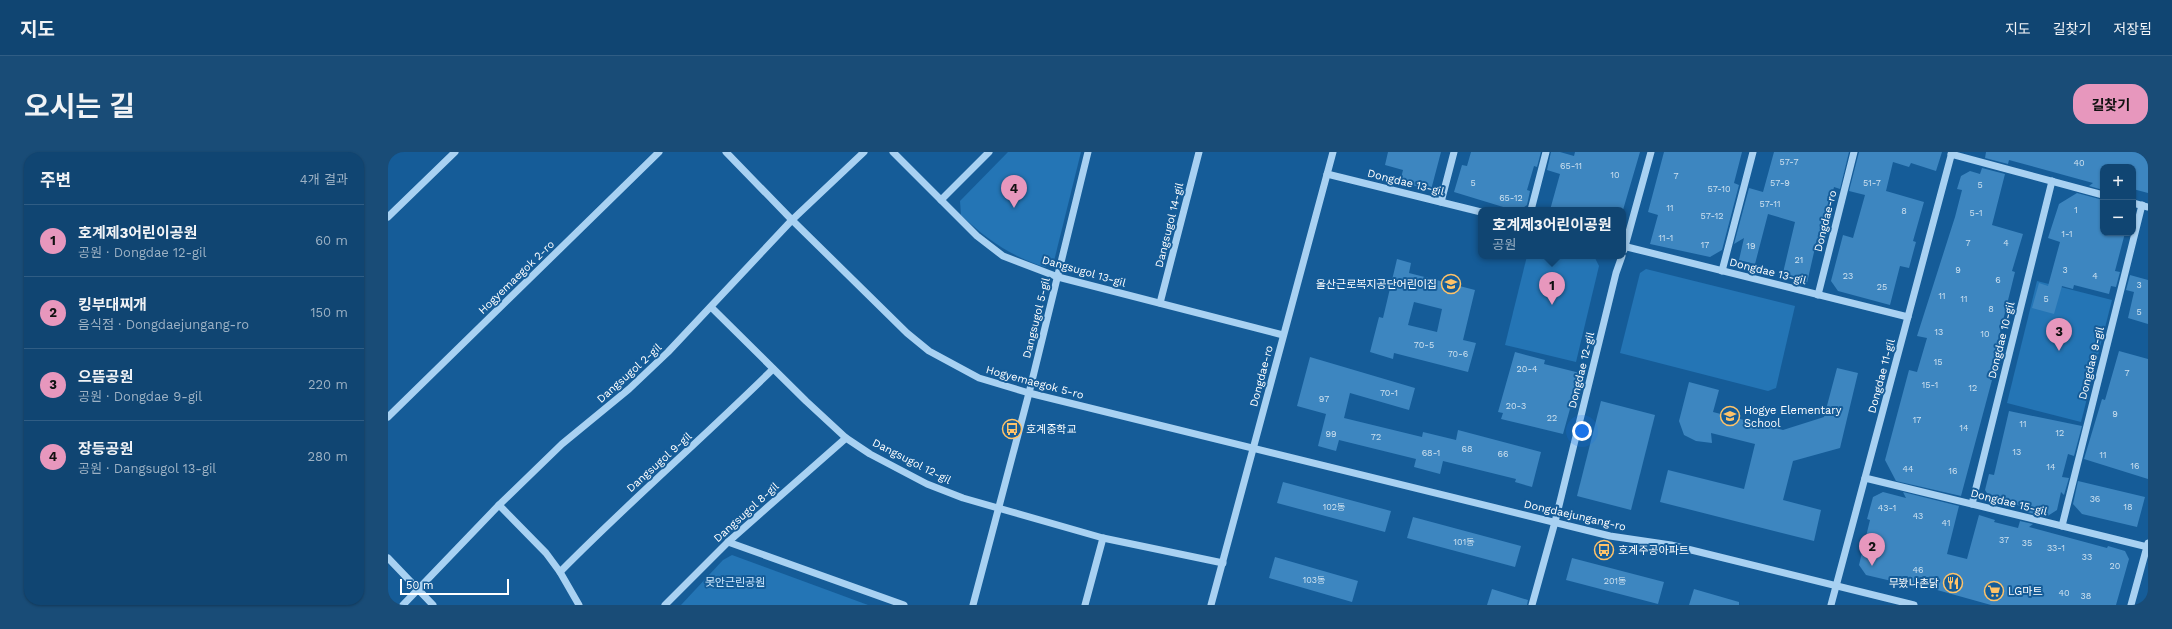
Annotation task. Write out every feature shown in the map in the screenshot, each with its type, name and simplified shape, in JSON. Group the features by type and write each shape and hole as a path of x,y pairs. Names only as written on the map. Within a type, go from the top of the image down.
{"street":[{"path":"388,217 455,152"},
{"name":"Hogyemaegok 2-ro","path":"388,417 659,152"},
{"name":"Hogyemaegok 5-ro","path":"726,152 792,220 907,333 930,350 979,378 1030,393 1254,448"},
{"name":"Dangsugol 2-gil","path":"403,605 499,505 562,444 635,384 668,352 792,220 864,152"},
{"name":"Dangsugol 13-gil","path":"893,152 977,236 1003,256 1058,277 1283,335"},
{"path":"941,200 989,152"},
{"name":"Dangsugol 5-gil","path":"972,605 1030,393 1088,152"},
{"name":"Dangsugol 14-gil","path":"1160,303 1199,152"},
{"name":"Dongdae-ro","path":"1211,605 1333,152"},
{"path":"1441,202 1454,152"},
{"path":"1533,207 1546,152"},
{"name":"Dongdae 12-gil","path":"1626,240 1651,152"},
{"path":"1722,271 1752,152"},
{"name":"Dongdae-ro","path":"1818,295 1854,152"},
{"path":"1952,153 2100,194"},
{"name":"Dongdae 11-gil","path":"1831,605 1952,153"},
{"name":"Dongdae 13-gil","path":"1327,174 1478,211"},
{"name":"Dongdae 10-gil","path":"1972,504 2052,181"},
{"name":"Dongdae 9-gil","path":"2062,526 2145,206"},
{"name":"Dongdae 13-gil","path":"1626,251 1722,271 1908,317"},
{"name":"Dongdae 12-gil","path":"1532,605 1620,259"},
{"name":"Dangsugol 12-gil","path":"711,307 773,369 846,438 870,454 927,484 963,498 1103,538 1223,563"},
{"name":"Dangsugol 9-gil","path":"560,572 609,522 721,420 773,369"},
{"name":"Dangsugol 8-gil","path":"665,605 728,542 846,438"},
{"name":"Dongdaejungang-ro","path":"1254,448 1610,536 1671,545 1914,605"},
{"name":"Dongdae 15-gil","path":"1865,478 2062,526 2148,545"},
{"path":"499,505 546,553 560,572 579,605"},
{"path":"1085,605 1103,538"},
{"path":"728,542 904,605"},
{"path":"2131,605 2148,545"},
{"path":"388,558 433,605"}],"green space":[{"path":"1008,152 1081,152 1054,261 1045,267 1021,258 1000,246 980,232 961,215 960,201"},
{"path":"1526,259 1596,259 1599,266 1576,362 1505,345"},
{"path":"1646,269 1795,306 1776,388 1768,391 1620,353 1640,273"},
{"path":"2037,281 2112,300 2081,422 2007,403"},
{"name":"못안근린공원","path":"732,555 868,605 681,605 723,560"}],"building":[{"path":"1388,152 1441,152 1431,190 1400,182 1403,170 1385,165"},
{"path":"1471,152 1541,152 1537,167 1534,166 1527,190 1530,191 1527,205 1524,207 1503,207 1454,192 1462,165 1467,166"},
{"path":"1551,152 1560,152 1574,156 1575,152 1640,152 1624,207 1551,207 1560,174 1547,170"},
{"path":"1664,152 1742,152 1734,183 1739,185 1722,250 1710,257 1650,244 1658,215 1648,212"},
{"path":"1774,152 1849,152 1840,189 1834,187 1821,240 1817,239 1807,283 1782,277 1795,222 1768,214 1755,264 1739,260 1744,238 1734,244 1749,188 1763,192"},
{"path":"1859,152 1942,152 1936,171 1911,163 1909,167 1893,162 1886,191 1924,202 1913,241 1916,242 1909,268 1900,266 1890,305 1838,291 1831,281 1843,235 1853,238 1865,195 1849,191"},
{"path":"1986,152 2148,152 2148,193 2136,190 2136,164 2100,164 2100,189 2089,186 2093,183 2009,160 2008,164 1985,158"},
{"path":"1982,168 2005,174 1992,225 2023,234 2012,271 2015,272 1994,357 1996,358 1990,380 1992,380 1961,496 1896,481 1885,460 1909,370 1917,372 1927,338 1917,336 1955,217 1962,190 1957,189 1961,176 1970,171 1980,174"},
{"path":"2077,193 2100,199 2100,236 2124,236 2115,271 2120,272 2116,287 2111,286 2109,294 2074,285 2073,289 2062,286 2054,314 2032,308 2039,283 2048,286 2060,242 2048,238 2059,204"},
{"path":"1397,259 1411,263 1409,273 1475,290 1463,340 1476,343 1468,372 1394,353 1393,359 1370,352 1379,317 1383,318","holes":["1414,302 1442,309 1437,332 1408,325"]},
{"path":"2130,275 2148,280 2148,324 2128,318 2134,292 2126,290"},
{"path":"2119,351 2148,359 2148,479 2084,459 2102,399 2105,400"},
{"path":"1515,352 1545,360 1544,364 1580,373 1563,434 1501,419 1503,413 1498,412"},
{"path":"1310,357 1415,388 1409,410 1350,393 1344,418 1422,437 1423,432 1456,440 1458,430 1541,452 1532,487 1515,482 1516,479 1443,461 1440,474 1414,467 1416,459 1339,440 1336,451 1318,446 1326,414 1297,406"},
{"path":"1837,368 1858,373 1840,448 1793,461 1783,500 1821,510 1814,541 1660,502 1668,470 1744,489 1755,444 1711,433 1712,443 1696,441 1684,435 1679,421 1689,382 1719,390 1713,412 1783,430 1824,417"},
{"path":"1601,401 1655,415 1631,510 1577,496"},
{"path":"2009,411 2082,426 2074,456 2068,454 2062,477 2069,478 2064,495 2061,492 2057,510 2046,517 2023,511 2024,507 2000,500 1998,505 1994,504 1985,490 1989,474 1994,475"},
{"path":"2078,481 2145,497 2137,527 2082,514 2073,504"},
{"path":"1283,482 1391,511 1385,532 1277,503"},
{"path":"1883,492 1906,498 1903,492 1959,506 1947,554 1967,559 1979,515 1995,520 1994,522 2018,528 2020,521 2033,524 2029,527 2107,548 2108,546 2125,551 2129,559 2116,605 1991,605 1930,588 1930,590 1866,575 1859,565 1870,520 1867,519 1873,497"},
{"path":"1413,517 1521,546 1515,567 1407,538"},
{"path":"1275,557 1358,581 1352,602 1269,578"},
{"path":"1572,558 1664,582 1658,604 1566,580"},
{"path":"1492,589 1528,600 1527,605 1487,605"},
{"path":"1694,589 1739,602 1739,605 1689,605"}],"place":[{"name":"장등공원","path":"1014,208"},
{"name":"울산근로복지공단어린이집","path":"1451,284"},
{"name":"호계제3어린이공원","path":"1552,305"},
{"name":"으뜸공원","path":"2059,351"},
{"name":"Hogye Elementary School","path":"1730,416"},
{"name":"호계중학교","path":"1012,429"},
{"name":"호계주공아파트","path":"1604,550"},
{"name":"킹부대찌개","path":"1872,566"},
{"name":"무봤나촌닭","path":"1953,583"},
{"name":"LG마트","path":"1994,591"}]}
